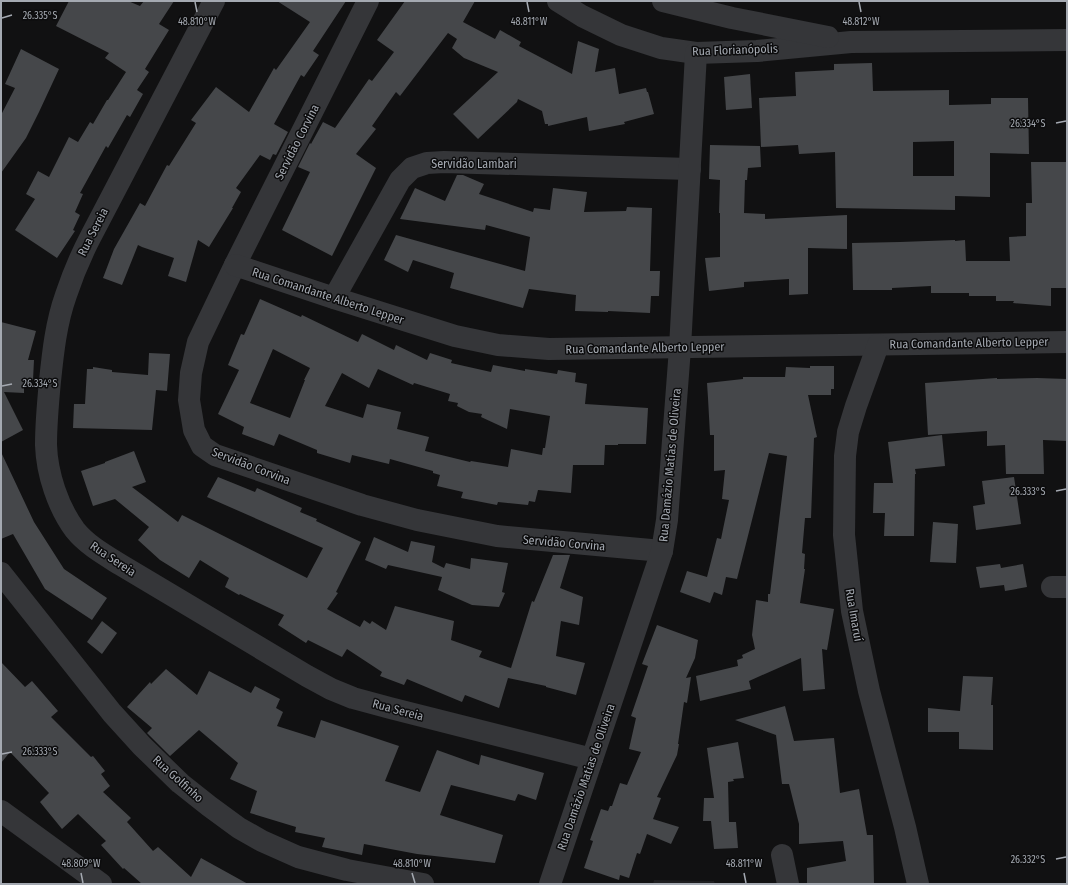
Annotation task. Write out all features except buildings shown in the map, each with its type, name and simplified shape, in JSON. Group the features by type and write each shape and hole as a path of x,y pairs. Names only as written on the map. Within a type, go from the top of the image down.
{"street":[{"name":"Rua Sereia","path":"214,1 91,236 65,296 57,325 53,353 47,411 46,446 50,472 56,494 63,511 76,531 98,551 331,689 353,698 390,708 592,759"},
{"name":"Servidão Corvina","path":"368,1 235,265 198,342 191,373 189,400 194,430 202,446 215,455 362,505 432,523 497,536 662,551"},
{"name":"Rua Florianópolis","path":"558,1 582,16 621,35 661,48 696,53 757,51 851,42 1067,40"},
{"name":"Rua Florianópolis","path":"663,1 732,18 851,42"},
{"name":"Rua Damázio Matias de Oliveira","path":"550,884 662,551 667,520 680,348 696,53"},
{"name":"Servidão Lambari","path":"334,298 400,180 412,168 427,163 444,162 690,169"},
{"name":"Rua Comandante Alberto Lepper","path":"235,265 455,336 498,345 549,349 1067,342"},
{"name":"Rua Imaruí","path":"878,345 848,432 845,456 844,535 852,611 869,692 905,827 918,884"},
{"name":"Rua Golfinho","path":"1,573 112,713 142,746 180,783 209,806 239,828 262,841 298,857 346,870 423,884"},
{"path":"1,811 101,884"},
{"path":"782,855 788,884"}],"shaded area":[{"path":"654,880 714,881 715,884 653,884"}]}
